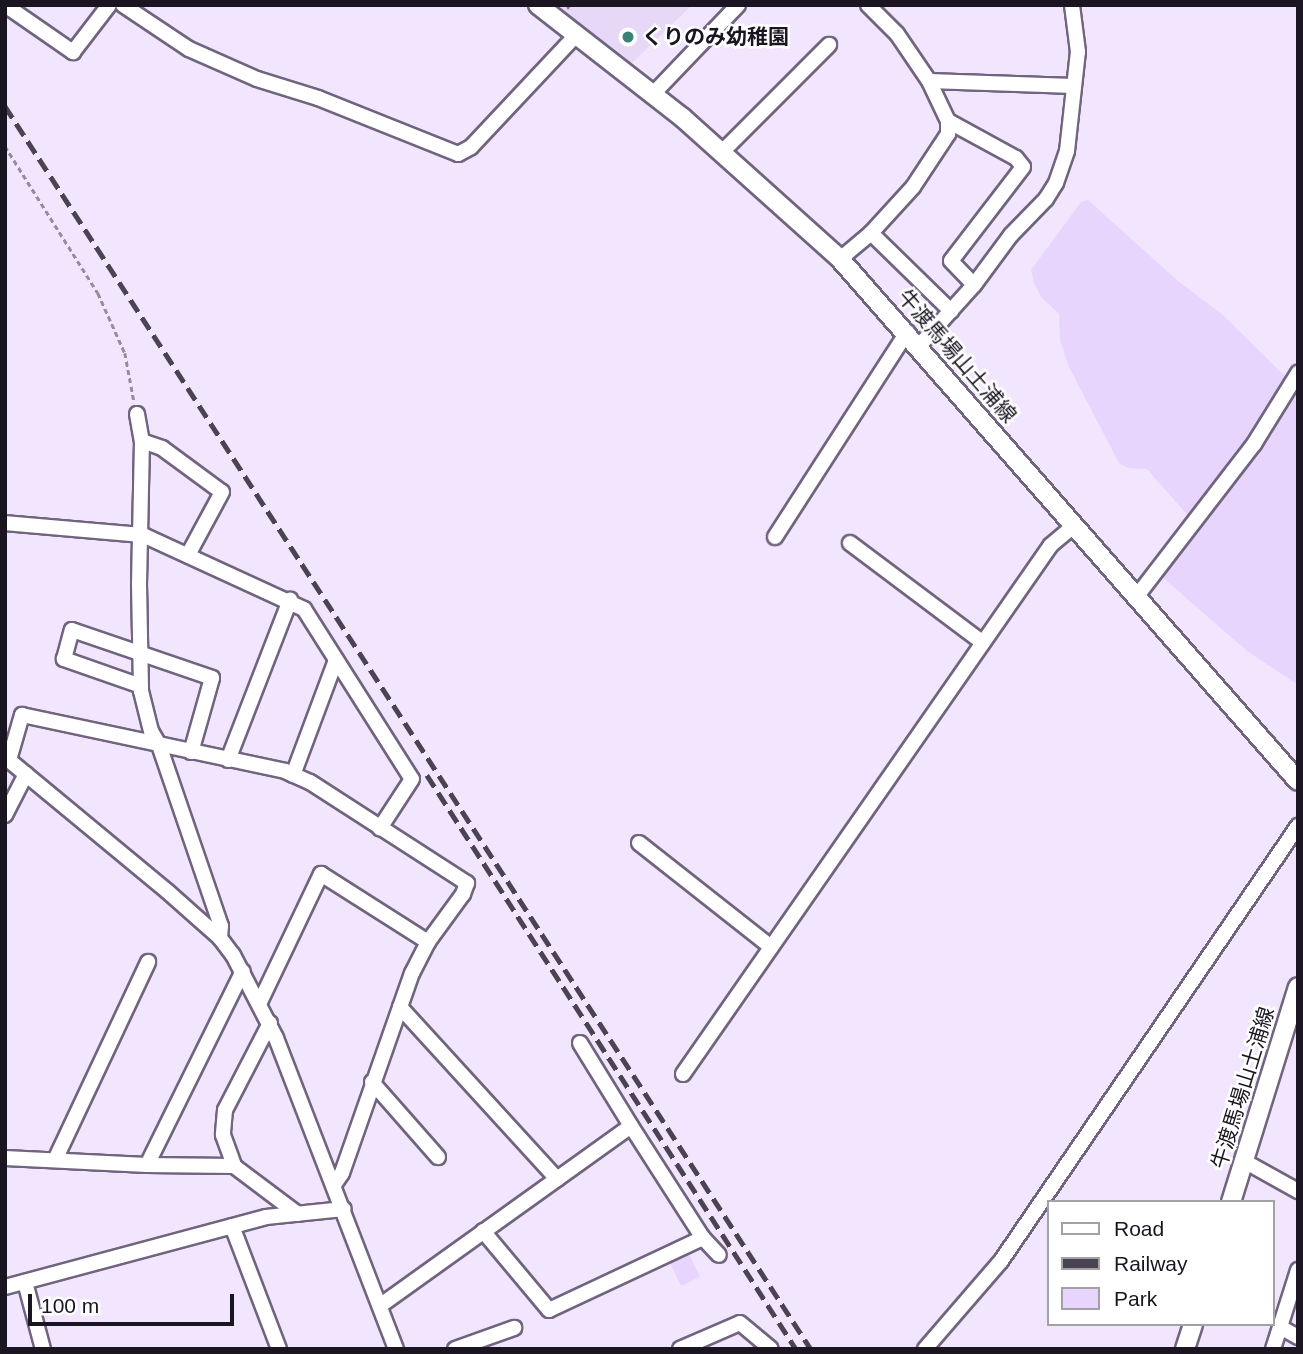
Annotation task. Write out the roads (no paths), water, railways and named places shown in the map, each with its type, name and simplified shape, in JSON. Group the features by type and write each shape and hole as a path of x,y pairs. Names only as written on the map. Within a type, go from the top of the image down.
{"main road":[{"name":"牛渡馬場山土浦線","path":"538,5 653,94 841,259 1298,781"},
{"name":"牛渡馬場山土浦線","path":"1232,1200 1298,987"},
{"path":"1185,1349 1192,1326"}],"street":[{"path":"5,5 73,52 108,5"},
{"path":"123,5 189,49 458,154 471,147 576,35"},
{"path":"653,94 738,5"},
{"path":"841,259 871,233 913,187 948,134 948,121 929,81 897,34 868,5"},
{"path":"775,537 913,339 951,312 1011,235 1046,200 1056,183 1067,150 1078,52 1072,5"},
{"path":"721,153 829,45"},
{"path":"929,81 1074,86"},
{"path":"948,121 1016,158 1023,167 951,261 974,285"},
{"path":"871,233 951,312"},
{"path":"1137,596 1254,444 1298,373"},
{"path":"137,414 142,441 141,686 148,721 159,745 222,926 219,938"},
{"path":"142,441 162,448 222,492 188,555"},
{"path":"5,523 143,535 290,600 304,609 412,779 380,828"},
{"path":"683,1074 1051,545 1074,526"},
{"path":"850,543 983,643"},
{"path":"228,760 290,600"},
{"path":"141,686 64,659 72,630 212,678 191,752"},
{"path":"293,775 337,660"},
{"path":"334,1185 342,1173 372,1082 428,942 463,894 467,883 293,775 22,715 7,758 219,938 243,971 270,1023 396,1349"},
{"path":"5,815 26,774"},
{"path":"925,1349 1001,1261 1298,826"},
{"path":"639,843 771,947"},
{"path":"260,1002 321,874 428,942"},
{"path":"55,1160 148,962"},
{"path":"147,1165 243,971"},
{"path":"400,1007 557,1179"},
{"path":"270,1023 225,1110 223,1135 234,1166 298,1214"},
{"path":"580,1044 703,1238 719,1255"},
{"path":"372,1082 438,1157"},
{"path":"381,1305 631,1126"},
{"path":"5,1158 234,1166"},
{"path":"1244,1161 1298,1191"},
{"path":"5,1287 266,1217 344,1209"},
{"path":"232,1226 279,1349"},
{"path":"483,1231 549,1310 703,1238"},
{"path":"1273,1349 1298,1270"},
{"path":"25,1282 43,1349"},
{"path":"680,1349 740,1323 771,1349"},
{"path":"1280,1327 1298,1337"},
{"path":"455,1349 514,1328"}],"railway":[{"path":"5,106 811,1349"},
{"path":"427,775 796,1349"}],"place":[{"name":"くりのみ幼稚園","path":"628,37"}]}
